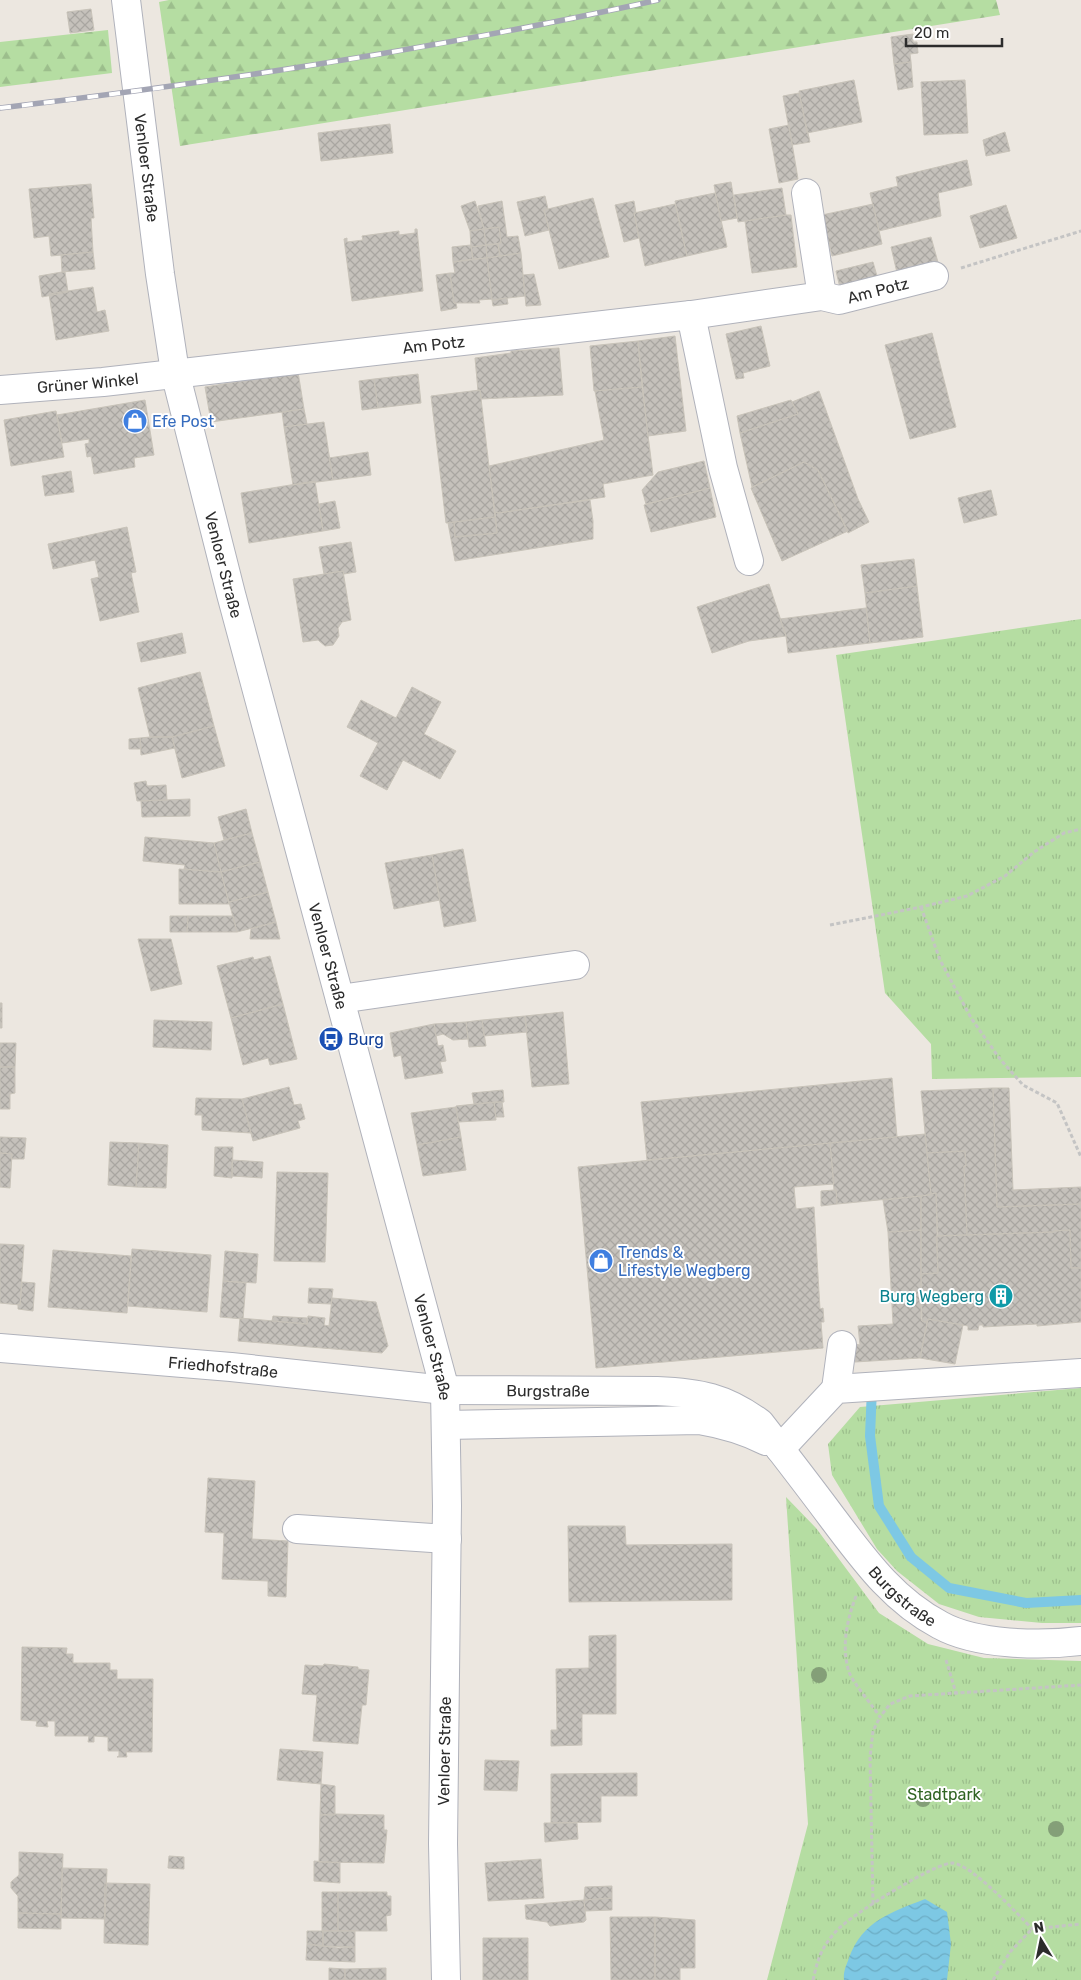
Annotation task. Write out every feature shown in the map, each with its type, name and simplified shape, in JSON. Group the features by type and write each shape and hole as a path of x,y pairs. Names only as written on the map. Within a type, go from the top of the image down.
{"street":[{"name":"Venloer Straße","path":"126,0 158,255 175,372 232,594 445,1390 447,1539 443,1844 446,1980"},
{"name":"Am Potz","path":"806,193 822,296"},
{"name":"Am Potz","path":"175,372 692,315 822,296 839,300 934,276"},
{"path":"692,315 723,468 749,561"},
{"name":"Grüner Winkel","path":"0,390 103,382 175,372"},
{"path":"340,1000 575,965"},
{"path":"842,1346 848,1388"},
{"name":"Friedhofstraße","path":"0,1348 231,1367 445,1390"},
{"path":"780,1449 848,1388 1081,1373"},
{"name":"Burgstraße","path":"445,1390 657,1391 713,1397 741,1409 760,1423 867,1564 893,1593 940,1626 978,1640 1058,1644 1081,1641"},
{"name":"Burgstraße","path":"446,1425 699,1420 725,1424 740,1429 780,1449"},
{"path":"297,1528 447,1539"}],"path":[{"path":"934,276 1081,231"},
{"path":"830,924 921,908 967,896 1005,876 1034,852 1064,833 1081,829"},
{"path":"921,908 940,960 971,1018 1000,1059 1023,1085 1057,1103 1081,1157"},
{"path":"867,1564 850,1612 844,1641 850,1673 880,1717"},
{"path":"873,1904 870,1756 873,1731 880,1717 890,1704 910,1696 1081,1686"},
{"path":"813,1980 819,1958 826,1944 841,1926 929,1870 945,1864 954,1863 962,1866 989,1887 1032,1929"},
{"path":"993,1980 1010,1952 1032,1929 1081,1924"}],"green space":[{"path":"169,0 996,0 1000,15 180,146 159,2"},
{"path":"108,30 112,73 0,87 0,42"},
{"path":"1081,619 1081,1077 932,1079 931,1044 885,993 836,655"},
{"path":"1081,1388 1081,1623 1042,1623 979,1617 939,1604 897,1571 877,1549 832,1475 828,1444 860,1407"},
{"name":"Stadtpark","path":"786,1497 816,1528 879,1613 928,1644 984,1658 1081,1661 1081,1980 767,1980 808,1824"}],"water":[{"path":"925,1899 947,1912 951,1944 947,1980 844,1980 845,1969 855,1945 870,1926 901,1908"}],"building":[{"path":"91,9 94,30 70,33 67,12"},
{"path":"913,34 913,42 917,42 918,53 910,54 911,62 894,64 891,37"},
{"path":"911,62 913,87 898,90 894,64"},
{"path":"854,80 862,122 807,133 799,91"},
{"path":"965,80 968,133 924,135 921,82"},
{"path":"799,93 810,142 792,145 783,96"},
{"path":"390,124 393,153 321,161 318,133"},
{"path":"789,125 798,179 779,183 769,129"},
{"path":"1005,132 1010,151 986,156 983,140"},
{"path":"967,160 972,185 938,193 941,216 879,231 870,193 898,186 896,177"},
{"path":"731,182 737,218 721,221 714,185"},
{"path":"91,184 94,218 91,218 93,252 51,256 49,236 34,238 29,189"},
{"path":"782,188 786,215 738,222 734,195"},
{"path":"715,193 727,247 687,256 675,201"},
{"path":"545,196 548,209 544,210 549,230 525,236 517,202"},
{"path":"593,198 609,257 559,269 544,210"},
{"path":"475,201 484,229 470,231 461,206"},
{"path":"502,201 507,237 518,236 521,253 500,256 498,244 501,243 499,227 484,229 478,206"},
{"path":"634,201 636,213 634,213 639,238 624,242 615,205"},
{"path":"675,204 687,256 645,266 634,213"},
{"path":"873,204 882,244 832,256 822,215"},
{"path":"1006,205 1017,238 980,248 970,216"},
{"path":"791,215 797,267 752,273 745,221"},
{"path":"499,227 501,243 486,245 484,229"},
{"path":"415,229 417,229 423,291 352,301 344,239 347,238 347,242 363,240 362,236 399,231 399,235 415,233"},
{"path":"484,229 486,245 471,247 470,231"},
{"path":"931,237 939,266 898,277 891,247"},
{"path":"498,244 500,256 487,258 486,245"},
{"path":"471,245 473,259 453,262 452,247"},
{"path":"486,245 487,258 473,259 471,247"},
{"path":"93,252 95,269 62,272 61,255"},
{"path":"521,253 525,296 492,300 487,258"},
{"path":"487,258 492,299 479,300 480,303 454,303 450,273 455,273 453,262"},
{"path":"873,262 879,283 841,292 836,271"},
{"path":"65,272 68,292 42,297 39,276"},
{"path":"450,273 454,303 456,303 457,308 441,311 436,275"},
{"path":"534,274 541,305 526,306 523,275"},
{"path":"93,287 97,312 105,310 109,331 56,340 49,294"},
{"path":"507,298 508,304 493,306 492,300"},
{"path":"761,326 770,366 743,373 744,378 736,379 726,334"},
{"path":"932,333 956,427 910,439 885,345"},
{"path":"675,336 686,431 648,436 638,341"},
{"path":"638,341 642,387 594,391 590,346"},
{"path":"559,348 563,395 481,399 480,390 478,391 475,358 511,353 511,351"},
{"path":"298,372 304,409 211,422 205,387"},
{"path":"418,374 421,403 378,408 374,379"},
{"path":"374,379 378,408 362,410 359,381"},
{"path":"642,387 653,475 603,484 605,497 495,512 489,466 604,440 595,391"},
{"path":"480,390 495,517 446,523 431,396"},
{"path":"819,391 858,499 869,522 848,533 818,470 804,462 752,487 740,433 798,414 792,402"},
{"path":"145,400 154,455 134,458 135,467 94,474 91,456 87,457 85,444 89,443 89,439 62,443 57,415"},
{"path":"791,400 798,414 740,433 737,416"},
{"path":"304,409 307,424 284,427 282,412"},
{"path":"56,411 64,457 11,466 4,420"},
{"path":"324,422 333,480 293,485 284,427"},
{"path":"368,452 371,475 333,480 329,458"},
{"path":"704,461 710,488 646,504 642,490 658,472"},
{"path":"804,462 818,470 848,531 782,561 751,488"},
{"path":"71,471 74,492 45,496 42,476"},
{"path":"315,481 323,531 249,543 241,493"},
{"path":"710,488 716,517 651,532 644,505"},
{"path":"991,490 997,515 964,523 958,498"},
{"path":"590,500 593,539 455,561 448,523 454,522 455,537 497,533 495,512"},
{"path":"335,501 340,528 323,531 319,504"},
{"path":"495,517 497,533 455,537 454,522"},
{"path":"127,527 136,572 131,573 139,612 100,621 91,579 99,577 95,560 53,569 48,544"},
{"path":"351,542 356,572 344,574 343,571 324,574 319,547"},
{"path":"914,559 917,586 865,593 861,565"},
{"path":"343,571 351,620 342,622 338,628 339,636 333,645 325,646 318,640 303,642 293,579"},
{"path":"769,584 786,636 749,641 712,653 697,607"},
{"path":"917,586 923,637 870,643 865,593"},
{"path":"866,608 870,643 788,653 786,636 780,619"},
{"path":"182,633 186,653 141,662 137,643"},
{"path":"200,672 214,726 172,737 150,737 138,688"},
{"path":"412,687 441,702 424,734 456,751 440,779 403,760 387,790 360,776 378,743 347,727 361,700 396,718"},
{"path":"214,726 225,766 182,778 172,737"},
{"path":"172,737 175,748 141,755 140,738"},
{"path":"140,738 141,749 129,749 129,739"},
{"path":"146,781 147,786 166,785 167,800 137,801 134,783"},
{"path":"190,799 190,816 142,817 141,801"},
{"path":"246,809 252,833 224,840 218,817"},
{"path":"252,833 260,862 221,872 214,843"},
{"path":"145,837 214,843 221,872 184,869 185,865 143,861"},
{"path":"463,849 476,921 444,927 432,855"},
{"path":"432,855 440,900 394,909 385,863"},
{"path":"260,862 268,892 229,902 221,872"},
{"path":"179,869 221,872 229,904 179,904"},
{"path":"268,892 276,922 237,932 229,902"},
{"path":"170,916 188,916 187,932 170,932"},
{"path":"188,916 233,916 237,932 187,932"},
{"path":"276,922 280,939 250,939 251,929"},
{"path":"138,939 171,939 182,984 151,991"},
{"path":"270,956 283,1004 231,1018 217,966 253,957 254,960"},
{"path":"0,1003 2,1003 2,1028 0,1028"},
{"path":"283,1004 297,1059 270,1065 268,1058 243,1065 231,1018"},
{"path":"563,1012 569,1084 532,1087 525,1016"},
{"path":"525,1016 527,1032 484,1036 482,1020"},
{"path":"154,1020 212,1022 211,1050 153,1047"},
{"path":"482,1020 486,1046 469,1047 466,1022"},
{"path":"466,1022 468,1039 453,1040 443,1034 436,1036 434,1024"},
{"path":"434,1024 438,1046 443,1045 446,1061 440,1062 443,1073 405,1079 401,1055 394,1057 390,1033"},
{"path":"0,1043 16,1043 15,1067 0,1067"},
{"path":"0,1067 15,1067 15,1093 10,1094 10,1109 0,1109"},
{"path":"892,1078 897,1137 647,1160 641,1102"},
{"path":"289,1087 294,1105 301,1104 305,1119 298,1121 300,1128 253,1141 242,1099"},
{"path":"993,1088 997,1207 1081,1204 1081,1268 1071,1268 1070,1230 967,1235 965,1151 927,1153 921,1091"},
{"path":"993,1088 1009,1088 1013,1190 1081,1187 1081,1204 997,1207"},
{"path":"503,1090 504,1102 474,1104 472,1093"},
{"path":"196,1098 242,1099 251,1133 202,1130 202,1115 195,1115"},
{"path":"494,1102 502,1102 504,1117 496,1117"},
{"path":"494,1102 496,1120 458,1122 456,1106"},
{"path":"456,1107 461,1137 417,1145 411,1113"},
{"path":"925,1134 931,1195 837,1204 830,1143"},
{"path":"0,1137 26,1138 24,1159 11,1159 12,1154 0,1153"},
{"path":"461,1137 466,1170 423,1176 417,1145"},
{"path":"110,1142 139,1143 136,1187 108,1185"},
{"path":"139,1143 168,1145 166,1188 136,1187"},
{"path":"830,1143 834,1184 794,1187 796,1209 814,1207 820,1309 823,1308 824,1322 821,1322 823,1348 596,1368 578,1167"},
{"path":"215,1147 233,1147 232,1178 214,1176"},
{"path":"965,1151 967,1235 938,1236 936,1193 931,1194 927,1153"},
{"path":"0,1153 12,1154 10,1188 0,1187"},
{"path":"232,1160 263,1162 262,1178 232,1176"},
{"path":"277,1172 328,1173 325,1262 274,1261"},
{"path":"836,1190 837,1204 821,1206 821,1191"},
{"path":"936,1193 938,1273 921,1274 921,1196"},
{"path":"921,1196 921,1230 888,1232 883,1200"},
{"path":"921,1230 921,1319 927,1322 920,1358 855,1362 854,1344 860,1345 858,1326 893,1324 888,1232"},
{"name":"Burg Wegberg","path":"1070,1230 1071,1268 1081,1268 1081,1322 1037,1326 1037,1324 983,1327 983,1325 979,1325 978,1330 968,1330 968,1326 928,1319 927,1322 922,1321 921,1274 938,1273 936,1236"},
{"path":"0,1244 24,1245 20,1305 0,1303"},
{"path":"132,1249 211,1255 207,1312 128,1306"},
{"path":"53,1250 131,1256 127,1313 48,1307"},
{"path":"225,1251 258,1254 256,1283 223,1281"},
{"path":"223,1281 246,1283 243,1319 220,1317"},
{"path":"22,1282 35,1283 33,1311 18,1309"},
{"path":"309,1288 333,1289 331,1304 308,1303"},
{"path":"332,1298 376,1302 388,1346 382,1353 238,1341 240,1318 307,1324 308,1316 325,1318 324,1325 329,1326"},
{"path":"273,1316 307,1318 307,1324 272,1321"},
{"path":"928,1319 963,1325 955,1364 920,1358"},
{"path":"208,1478 255,1481 252,1539 288,1541 286,1597 268,1596 268,1581 222,1579 224,1533 205,1532"},
{"path":"568,1526 625,1526 626,1545 732,1544 732,1600 569,1602"},
{"path":"616,1635 616,1714 582,1714 582,1745 551,1746 551,1730 557,1730 556,1669 589,1668 589,1636"},
{"path":"22,1647 67,1648 66,1654 73,1654 73,1663 110,1663 110,1670 117,1670 117,1679 153,1679 152,1752 126,1752 127,1757 117,1757 119,1756 119,1751 108,1751 108,1737 94,1736 94,1742 88,1742 89,1736 55,1736 55,1721 47,1721 48,1727 36,1726 37,1721 21,1720"},
{"path":"324,1664 358,1667 358,1669 369,1670 366,1705 362,1705 358,1744 313,1741 317,1695 302,1694 305,1665 323,1666"},
{"path":"280,1749 323,1752 321,1784 277,1780"},
{"path":"485,1760 519,1761 517,1791 484,1790"},
{"path":"637,1773 637,1796 601,1796 601,1822 551,1823 551,1774"},
{"path":"321,1784 335,1786 335,1815 320,1815"},
{"path":"320,1815 384,1815 384,1830 387,1830 384,1863 319,1862"},
{"path":"544,1823 577,1823 578,1839 545,1842"},
{"path":"19,1852 63,1854 61,1914 18,1913 18,1896 11,1888 11,1882 19,1875"},
{"path":"169,1856 184,1857 184,1869 168,1868"},
{"path":"541,1859 544,1898 488,1901 485,1863"},
{"path":"314,1861 340,1863 340,1883 314,1881"},
{"path":"62,1868 107,1869 105,1919 61,1918"},
{"path":"105,1883 150,1884 148,1945 104,1943"},
{"path":"612,1886 612,1898 584,1900 585,1887"},
{"path":"322,1892 338,1892 338,1931 322,1931"},
{"path":"338,1892 387,1892 387,1896 391,1896 391,1915 386,1916 387,1931 338,1931"},
{"path":"612,1898 612,1910 585,1911 584,1900"},
{"path":"584,1900 586,1920 584,1922 550,1926 547,1922 526,1919 525,1905"},
{"path":"18,1913 61,1914 61,1929 18,1928"},
{"path":"610,1917 655,1917 655,1980 611,1980"},
{"path":"655,1917 695,1920 695,1968 680,1968 680,1980 655,1980"},
{"path":"307,1931 323,1931 323,1946 307,1944"},
{"path":"323,1931 355,1931 355,1947 323,1946"},
{"path":"483,1938 528,1938 528,1980 483,1980"},
{"path":"307,1944 338,1948 355,1947 355,1962 306,1960"},
{"path":"329,1968 345,1969 345,1980 329,1980"},
{"path":"386,1968 386,1980 345,1980 345,1969"}],"waterway":[{"path":"872,1388 870,1436 879,1506 911,1557 949,1588 1026,1603 1081,1600"}],"railway":[{"path":"0,108 166,87 331,62 495,33 658,0"}],"place":[{"name":"Efe Post","path":"135,421"},
{"name":"Burg","path":"331,1039"},
{"name":"Trends & Lifestyle Wegberg","path":"601,1261"},
{"name":"Burg Wegberg","path":"1001,1296"}]}
